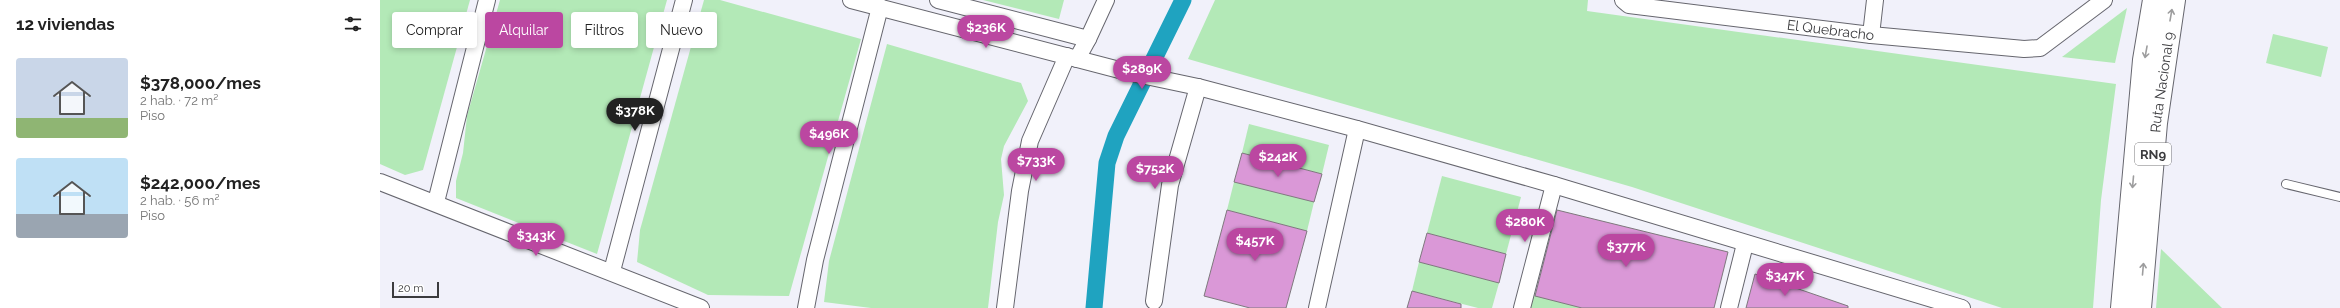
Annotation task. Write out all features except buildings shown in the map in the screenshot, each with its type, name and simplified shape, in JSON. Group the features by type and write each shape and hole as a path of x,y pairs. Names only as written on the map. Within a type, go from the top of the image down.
{"main road":[{"name":"Ruta Nacional 9","path":"2122,308 2144,60 2154,0"},
{"name":"Ruta Nacional 9","path":"2140,308 2156,123 2174,0"}],"street":[{"path":"436,202 487,0"},
{"path":"612,271 684,0"},
{"path":"851,0 1127,72 1198,87 1357,129 1554,185 1745,244 1927,303 1962,308"},
{"path":"938,0 1088,39"},
{"path":"1005,308 1020,191 1030,142 1072,57 1088,39 1106,0"},
{"name":"El Quebracho","path":"1623,0 1629,5 1871,35 2024,49 2040,48 2104,0"},
{"path":"1871,35 1875,0"},
{"path":"806,308 815,260 880,7"},
{"path":"1154,301 1170,186 1198,87"},
{"path":"1317,308 1357,129"},
{"path":"380,182 436,202 612,271 701,308"},
{"path":"1522,308 1554,185"},
{"path":"1729,308 1745,244"}],"lane":[{"path":"2286,184 2340,197"}],"green space":[{"path":"380,0 470,0 467,12 392,12 392,48 457,48 423,170 405,175 380,164"},
{"path":"500,0 667,0 664,12 646,12 646,48 654,48 597,254 456,198 456,181 463,153 467,116 486,48 563,48 563,12 497,12"},
{"path":"704,0 720,0 861,39 789,296 708,295 637,262 640,230 691,48 717,48 717,12 701,12"},
{"path":"983,0 1064,0 1059,19"},
{"path":"1215,0 1588,0 1587,11 2116,84 2101,200 2093,308 2002,308 1632,187 1188,59"},
{"path":"2127,8 2115,63 2062,57"},
{"path":"2273,34 2328,47 2321,77 2266,63"},
{"path":"887,44 1021,83 1028,101 1004,146 1001,159 1004,195 998,222 988,308 871,308 824,302 829,261"},
{"path":"1249,124 1329,145 1322,174 1242,153"},
{"path":"1442,176 1521,197 1506,254 1427,233"},
{"path":"1234,182 1314,202 1307,231 1227,210"},
{"path":"2161,249 2222,308 2156,308"},
{"path":"1419,262 1499,283 1492,308 1478,308 1412,291"},
{"path":"1533,295 1582,308 1530,308"}],"waterway":[{"path":"1094,308 1107,163 1116,136 1183,0"}]}
